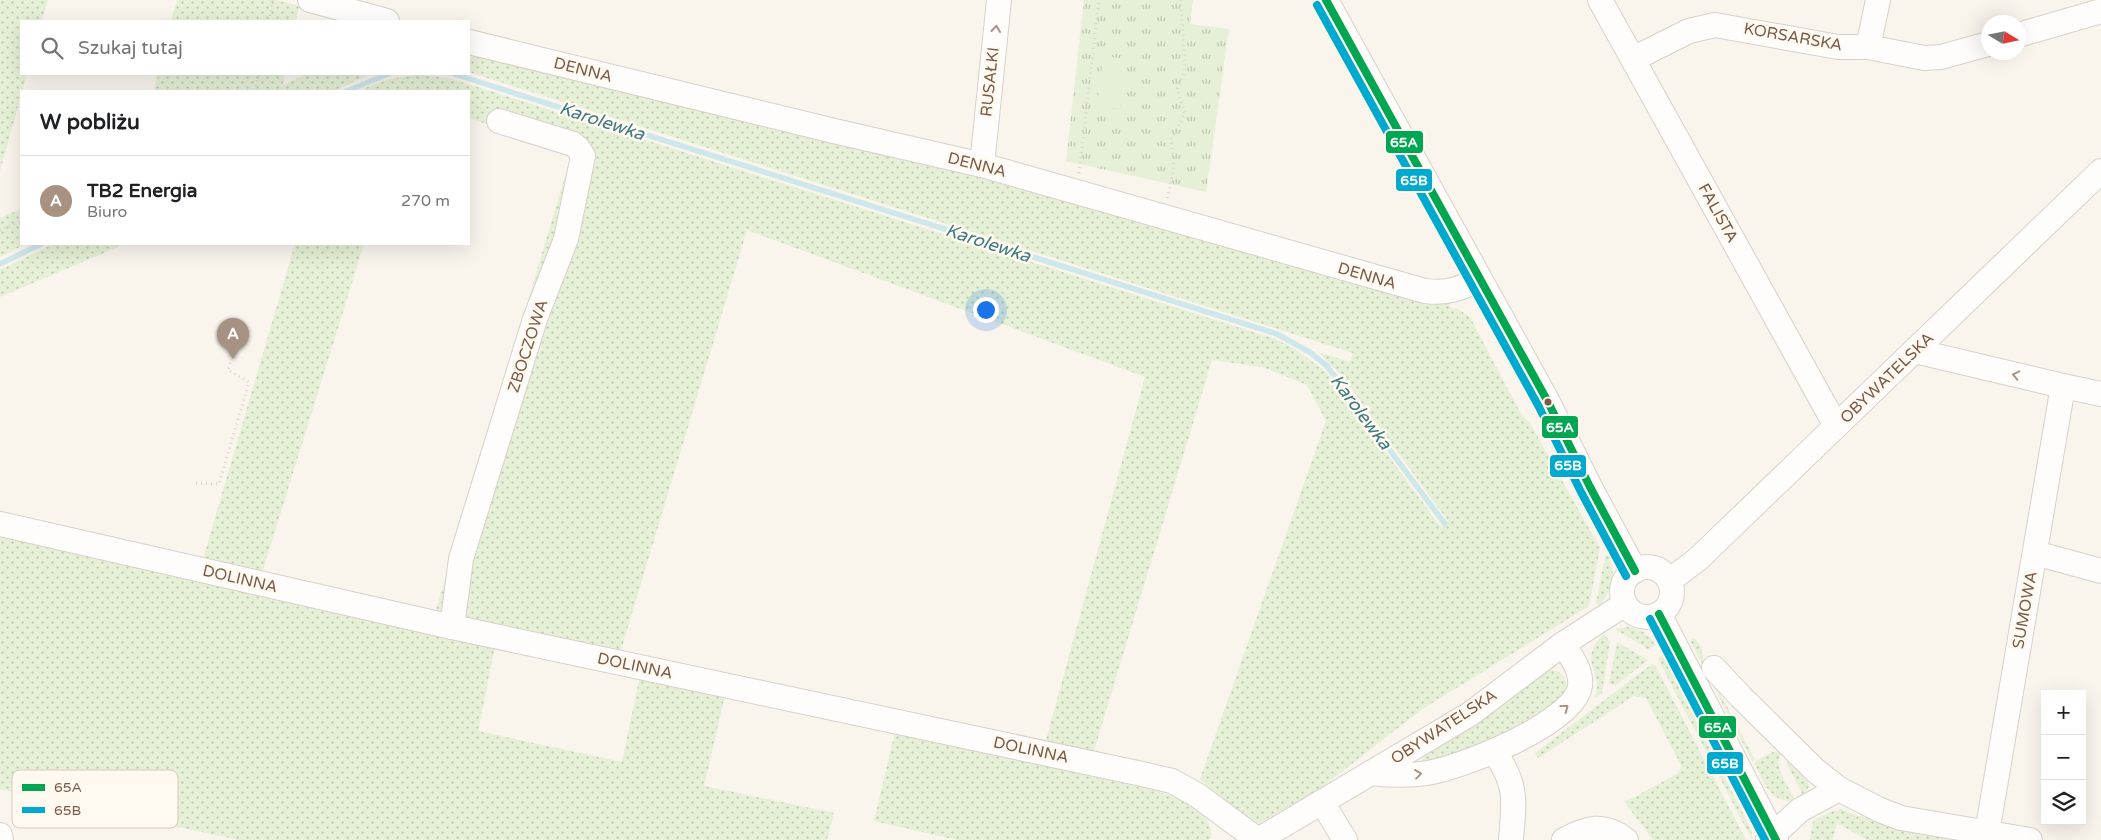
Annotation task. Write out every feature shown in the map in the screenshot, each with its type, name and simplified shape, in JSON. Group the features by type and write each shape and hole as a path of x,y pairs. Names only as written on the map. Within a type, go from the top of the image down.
{"street":[{"path":"310,0 383,20"},
{"name":"RUSAŁKI","path":"982,165 998,0"},
{"path":"1326,0 1548,402 1590,487 1635,571"},
{"name":"FALISTA","path":"1600,0 1836,426"},
{"path":"1868,46 1878,0"},
{"path":"2026,33 2101,11"},
{"name":"KORSARSKA","path":"1633,59 1688,31 1715,25 1838,47 1868,46 1933,58 1948,56 1981,46"},
{"name":"DENNA","path":"470,42 814,127 982,165 1425,291 1450,291 1463,287 1479,278"},
{"name":"ZBOCZOWA","path":"452,627 461,559 535,318 566,239 583,156 573,144 498,121"},
{"name":"OBYWATELSKA","path":"1669,581 1698,560 2101,171"},
{"path":"1914,351 2101,394"},
{"name":"SUMOWA","path":"1987,833 2063,386"},
{"name":"DOLINNA","path":"0,524 452,627 1158,778 1172,782 1197,795 1256,840"},
{"path":"2035,553 2101,571"},
{"path":"1643,568 1658,570 1669,581 1672,596 1665,609 1659,614 1652,617 1637,615 1626,604 1623,589 1625,582 1635,571 1643,568"},
{"name":"OBYWATELSKA","path":"1256,840 1470,714 1563,644 1626,604"},
{"path":"1659,614 1772,838 1800,810 1838,789"},
{"path":"1370,773 1409,776 1429,773 1494,752 1545,724 1573,702 1578,695 1580,675 1563,644"},
{"path":"1714,668 1816,771 1838,789 1880,810 1901,818 2030,840"},
{"path":"1494,752 1512,786 1514,796 1511,840"},
{"path":"1322,802 1345,840"},
{"path":"1564,840 1592,828 1613,832 1626,840"},
{"path":"0,835 2,840"}],"path":[{"path":"269,20 274,0"},
{"path":"1079,174 1099,0"},
{"path":"1160,217 1171,184 1174,158 1171,140 1185,114 1177,89 1185,71 1181,0"},
{"path":"255,90 259,75"},
{"path":"0,230 20,221"},
{"path":"196,483 219,484 249,382 228,370 231,361"}],"green space":[{"path":"0,0 48,0 42,20 20,20 20,75 27,75 23,90 20,90 20,99 0,171"},
{"path":"177,0 277,0 299,6 296,20 171,20"},
{"path":"1084,0 1193,0 1190,24 1229,29 1206,192 1066,161"},
{"path":"470,49 973,175 1448,301 1451,308 1458,309 1470,317 1521,414 1530,423 1600,548 1589,606 1421,710 1321,788 1254,826 1200,779 1326,421 1307,385 1262,367 1212,360 1093,754 1045,744 1145,377 747,230 621,650 435,613 572,153 470,118 470,90 361,90 383,81 406,76 430,76 455,80 1275,339 1295,349 1326,372 1441,527 1448,521 1342,376 1318,352 1350,362 1353,353 470,72"},
{"path":"1103,56 1126,59 1120,109 1097,107"},
{"path":"158,75 285,75 283,85 305,75 368,75 336,90 154,90"},
{"path":"20,209 20,245 24,245 0,257 0,218"},
{"path":"51,245 123,245 0,297 0,270"},
{"path":"295,245 364,245 262,573 203,559"},
{"path":"0,533 495,646 478,731 622,762 640,676 725,695 704,786 834,813 827,840 239,840 178,827 178,770 12,770 12,792 0,789"},
{"path":"1608,555 1613,575 1612,582 1599,606 1596,603 1605,557"},
{"path":"1629,627 1644,632 1656,645 1648,649 1615,629"},
{"path":"1604,634 1610,641 1602,693 1595,698 1597,681 1591,660 1592,652 1596,643"},
{"path":"1694,638 1701,646 1703,661 1755,760 1752,761 1690,640"},
{"path":"1617,642 1648,660 1615,686 1609,683"},
{"path":"1662,655 1752,831 1752,840 1658,659"},
{"path":"1652,664 1655,665 1746,840 1653,840 1624,801 1677,774 1682,767 1646,698 1634,696 1538,758 1535,753"},
{"path":"1547,670 1562,674 1567,689 1534,719 1521,728 1479,747 1455,755 1423,762 1422,756"},
{"path":"895,732 1174,796 1199,809 1205,816 1212,837 1209,840 957,840 874,821"},
{"path":"1773,752 1782,753 1779,758 1780,770 1795,800 1786,801 1773,795 1764,783 1754,762"},
{"path":"1788,759 1807,777 1809,787 1803,795 1786,762"},
{"path":"1841,809 1860,817 1863,812 1964,840 1867,840 1837,823 1833,840 1810,840 1813,821 1830,812"}],"waterway":[{"name":"Karolewka","path":"349,90 386,75"},
{"name":"Karolewka","path":"457,75 1277,334 1311,353 1327,366 1445,524"},
{"name":"Karolewka","path":"0,264 39,245"}],"transit line":[{"name":"65A","path":"1326,0 1548,402 1590,487 1635,571"},
{"name":"65B","path":"1317,5 1539,407 1581,492 1626,576"},
{"name":"65A","path":"1659,614 1776,840"},
{"name":"65B","path":"1650,619 1765,840"}],"place":[{"name":"TB2 Energia","path":"233,359"}]}
